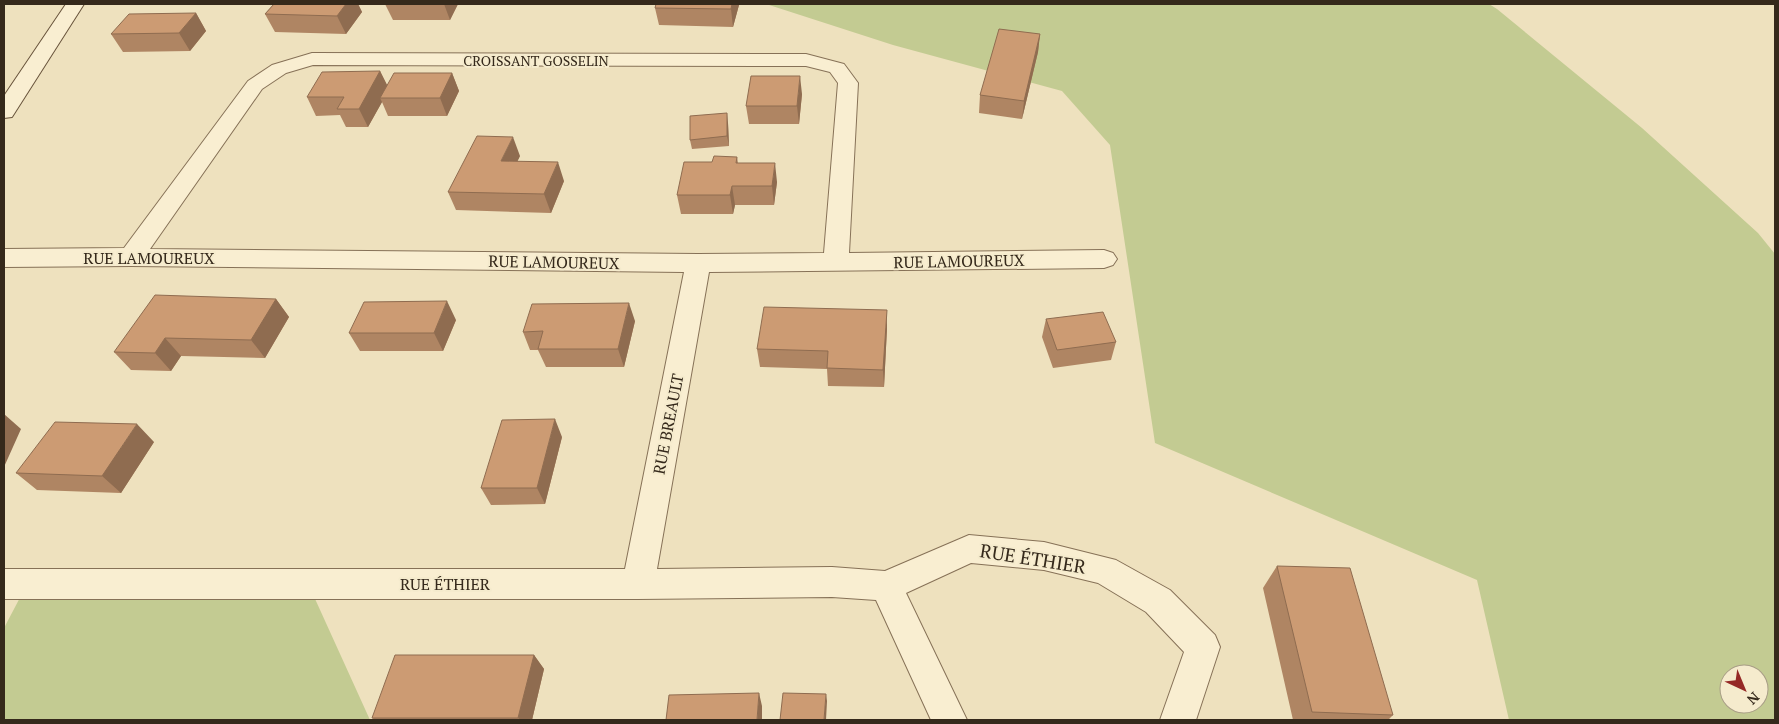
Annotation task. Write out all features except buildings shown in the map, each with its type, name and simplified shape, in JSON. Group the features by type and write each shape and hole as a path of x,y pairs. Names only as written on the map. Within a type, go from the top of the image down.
{"street":[{"path":"4,112 75,4"},
{"name":"CROISSANT GOSSELIN","path":"131,257 255,85 279,69 312,59 806,60 836,68 848,83 836,262"},
{"name":"RUE LAMOUREUX","path":"4,258 131,257 698,263 1104,260"},
{"name":"RUE BREAULT","path":"638,584 698,263"},
{"name":"RUE ÉTHIER","path":"4,584 638,584 832,582 886,586 969,548 1044,556 1105,570 1158,601 1203,647 1178,720"},
{"path":"886,586 949,720"}],"green space":[{"path":"766,4 1489,4 1642,128 1758,233 1775,254 1775,720 1509,720 1477,580 1155,443 1110,145 1062,91 893,45"},
{"path":"24,590 311,590 370,720 4,720 4,628"}]}
